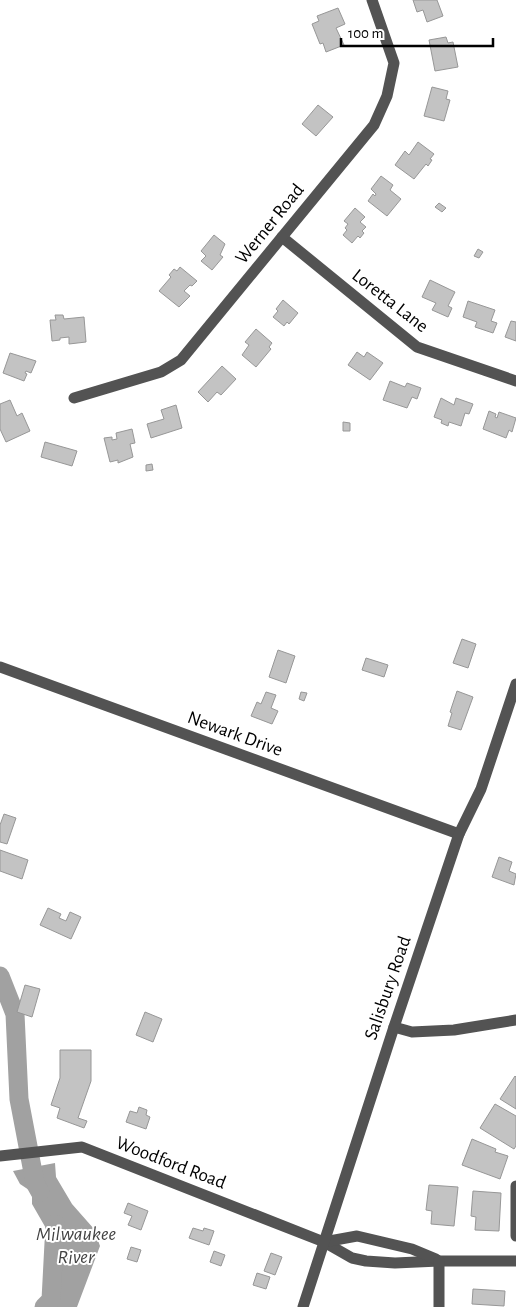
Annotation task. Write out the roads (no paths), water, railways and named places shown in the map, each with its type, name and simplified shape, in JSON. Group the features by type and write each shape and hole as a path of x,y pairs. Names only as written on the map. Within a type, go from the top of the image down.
{"street":[{"name":"Werner Road","path":"74,398 161,372 181,360 374,125 388,96 394,63 372,0"},
{"name":"Loretta Lane","path":"282,237 417,347 516,381"},
{"name":"Newark Drive","path":"0,667 459,834"},
{"name":"Salisbury Road","path":"303,1307 459,834 481,789 516,684"},
{"path":"394,1027 412,1032 454,1030 516,1020"},
{"name":"Woodford Road","path":"0,1156 82,1147 324,1242 352,1258 366,1261 395,1263 516,1261"},
{"path":"516,1186 516,1236"},
{"name":"Woodford Road","path":"324,1242 357,1236 412,1249 440,1261"},
{"path":"439,1307 440,1261"}],"water":[{"name":"Milwaukee River","path":"55,1163 56,1177 72,1204 94,1229 100,1246 77,1307 42,1307 49,1295 58,1286 60,1272 51,1237 32,1204 32,1192 20,1184 13,1171"}],"waterway":[{"name":"Milwaukee River","path":"0,976 15,1014 19,1099 35,1183 40,1192"},
{"name":"Milwaukee River","path":"44,1307 51,1300 55,1224"}]}
